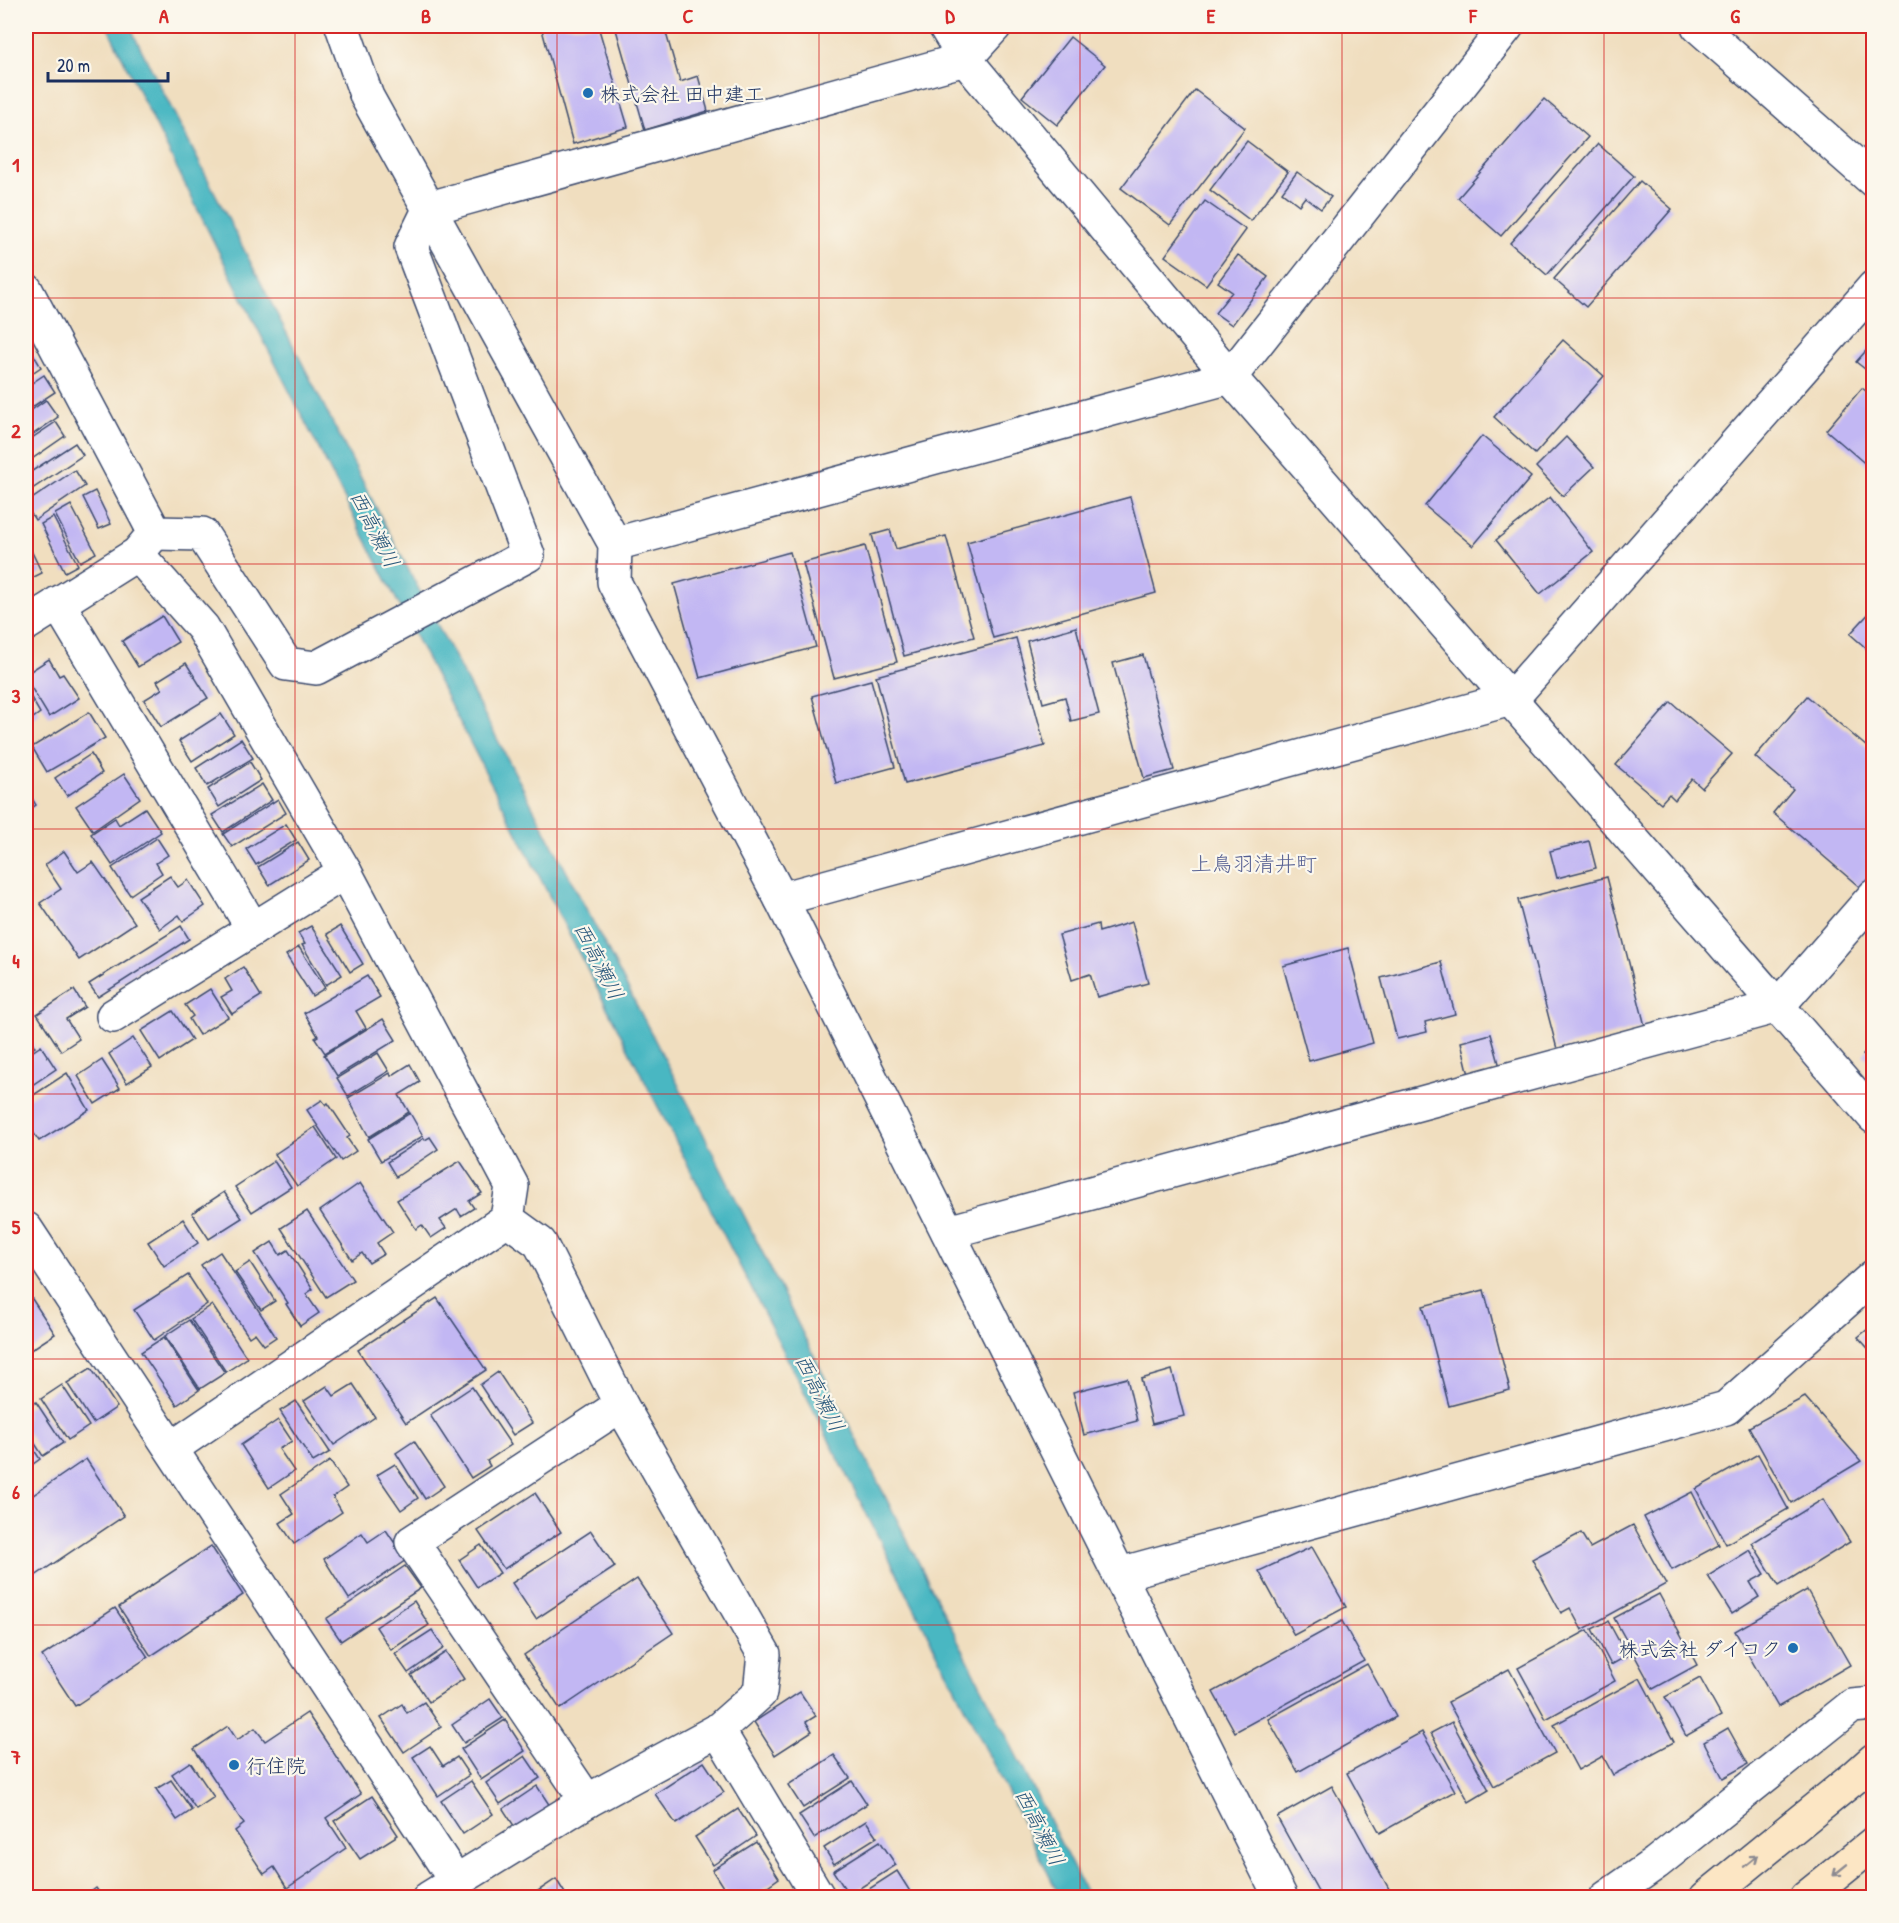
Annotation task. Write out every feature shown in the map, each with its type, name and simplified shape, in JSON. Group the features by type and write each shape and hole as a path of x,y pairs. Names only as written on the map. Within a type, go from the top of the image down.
{"street":[{"path":"342,26 367,98 615,544 614,582 781,899 1281,1898"},
{"path":"945,26 965,59 1230,377 1874,1117"},
{"path":"26,624 146,543 202,534 286,664 316,668 528,555 411,247 430,208 965,59 995,26"},
{"path":"615,544 1230,377 1507,26"},
{"path":"1698,26 1874,181"},
{"path":"781,899 1511,699 1874,287"},
{"path":"26,290 146,543 203,628 345,872 512,1186 507,1219 172,1448"},
{"path":"58,603 253,929"},
{"path":"113,1016 345,872"},
{"path":"948,1232 1778,1006 1874,896"},
{"path":"26,1229 172,1448 442,1889 587,1801 718,1730 760,1693 764,1654 621,1405 540,1243 507,1219"},
{"path":"1120,1574 1726,1408 1874,1276"},
{"path":"587,1801 412,1542 621,1405"},
{"path":"1606,1898 1656,1863 1852,1706 1874,1704"},
{"path":"718,1730 819,1898"},
{"path":"1706,1898 1864,1769"},
{"path":"1806,1898 1874,1843"}],"water":[{"name":"西高瀬川","path":"107,26 131,26 382,519 692,1111 1088,1897 1060,1897 776,1337 296,404"}],"building":[{"name":"株式会社 田中建工","path":"541,26 598,26 628,127 573,144"},
{"path":"615,26 664,26 680,82 698,76 708,111 645,130"},
{"path":"1070,37 1105,65 1057,125 1022,97"},
{"path":"1195,90 1245,128 1170,225 1121,188"},
{"path":"1544,99 1588,137 1501,236 1458,198"},
{"path":"1247,141 1288,172 1251,221 1210,190"},
{"path":"1598,144 1634,176 1547,275 1510,243"},
{"path":"1297,172 1331,197 1321,209 1305,197 1299,205 1282,192"},
{"path":"1640,181 1672,209 1586,307 1554,279"},
{"path":"1205,201 1246,230 1206,285 1165,256"},
{"path":"1238,255 1268,277 1232,325 1215,313 1232,292 1218,282"},
{"path":"1563,340 1604,376 1535,454 1494,417"},
{"path":"26,342 41,367 26,377"},
{"path":"1874,342 1874,376 1856,362"},
{"path":"44,375 55,392 26,411 26,387"},
{"path":"1862,388 1874,397 1874,461 1869,467 1826,430"},
{"path":"46,400 58,417 26,439 26,414"},
{"path":"56,422 65,436 26,463 26,442"},
{"path":"1482,436 1531,477 1473,546 1425,506"},
{"path":"1566,437 1594,467 1563,496 1536,467"},
{"path":"75,443 83,455 26,493 26,475"},
{"path":"75,470 85,486 35,520 26,503"},
{"path":"95,491 111,524 99,529 83,497"},
{"path":"1130,497 1156,593 993,638 967,542"},
{"path":"1550,497 1593,552 1540,594 1496,540"},
{"path":"71,505 96,553 80,562 55,514"},
{"path":"53,517 78,565 65,572 41,524"},
{"path":"890,530 896,549 946,536 974,637 904,656 872,535"},
{"path":"26,540 42,573 26,581"},
{"path":"865,546 897,662 834,678 803,563"},
{"path":"790,552 816,647 700,678 674,584"},
{"path":"1874,608 1874,655 1850,634"},
{"path":"162,616 178,642 138,667 122,641"},
{"path":"1076,627 1099,714 1071,721 1065,697 1043,703 1027,641"},
{"path":"1016,638 1045,746 905,784 876,676"},
{"path":"1143,655 1174,770 1144,778 1113,663"},
{"path":"49,659 59,676 63,674 79,698 49,717 26,679 26,674"},
{"path":"186,663 208,698 161,727 144,700 162,689 157,681"},
{"path":"871,680 895,767 836,783 812,696"},
{"path":"26,689 40,713 26,723"},
{"path":"1807,696 1874,753 1874,878 1863,890 1773,813 1793,789 1755,757"},
{"path":"1671,702 1732,754 1702,788 1692,779 1675,800 1669,794 1661,803 1616,765"},
{"path":"89,712 105,738 47,772 32,747"},
{"path":"221,714 234,734 192,761 179,741"},
{"path":"241,739 253,758 207,786 196,768"},
{"path":"91,754 102,773 67,796 55,778"},
{"path":"250,762 261,780 219,807 208,789"},
{"path":"124,774 140,798 93,831 76,806"},
{"path":"262,784 272,800 223,832 212,815"},
{"path":"26,789 36,805 26,812"},
{"path":"278,799 286,813 232,847 223,834"},
{"path":"145,808 161,832 112,865 91,834 115,818 119,825"},
{"path":"286,824 296,840 256,865 246,849"},
{"path":"157,838 168,855 156,863 162,873 130,895 112,868"},
{"path":"1589,841 1596,868 1557,878 1550,851"},
{"path":"298,842 309,860 269,885 258,867"},
{"path":"64,851 78,872 93,862 135,923 79,960 40,903 61,889 45,865"},
{"path":"170,876 178,887 188,880 205,906 183,921 179,915 160,929 138,897"},
{"path":"1607,877 1645,1026 1557,1049 1518,900"},
{"path":"1132,922 1148,983 1097,997 1090,974 1072,980 1059,935 1098,924 1099,932"},
{"path":"181,926 189,939 98,997 89,984"},
{"path":"311,926 342,975 326,985 302,945 305,944 298,933"},
{"path":"340,926 363,964 350,972 327,934"},
{"path":"299,947 325,988 312,996 286,955"},
{"path":"1348,948 1373,1043 1309,1061 1283,966"},
{"path":"1441,962 1455,1014 1425,1022 1427,1032 1397,1039 1381,978"},
{"path":"243,967 261,996 232,1014 221,997 232,991 225,979"},
{"path":"367,976 380,997 356,1011 366,1028 325,1053 315,1038 318,1036 304,1013"},
{"path":"210,989 228,1017 199,1035 189,1019 193,1016 185,1005"},
{"path":"74,990 85,1007 66,1019 79,1039 61,1051 37,1014"},
{"path":"173,1011 192,1040 160,1061 141,1031"},
{"path":"383,1019 396,1040 337,1076 324,1055"},
{"path":"26,1032 35,1047 26,1053"},
{"path":"1491,1034 1500,1067 1469,1075 1461,1042"},
{"path":"133,1038 152,1067 127,1083 109,1054"},
{"path":"1874,1042 1874,1063 1863,1055"},
{"path":"41,1046 56,1069 26,1089 26,1056"},
{"path":"378,1053 389,1071 348,1096 337,1078"},
{"path":"102,1060 120,1088 95,1104 78,1076"},
{"path":"410,1064 420,1082 399,1095 409,1112 369,1137 348,1098"},
{"path":"67,1073 89,1110 39,1141 33,1132 26,1137 26,1100"},
{"path":"322,1100 326,1105 328,1103 350,1136 347,1138 356,1151 341,1161 307,1110"},
{"path":"410,1113 423,1136 381,1161 368,1139"},
{"path":"315,1127 336,1159 297,1186 275,1154"},
{"path":"430,1137 438,1149 396,1177 387,1162 424,1138 425,1140"},
{"path":"274,1161 291,1187 252,1212 235,1187"},
{"path":"460,1161 482,1193 469,1201 474,1208 461,1216 457,1209 440,1220 446,1228 431,1238 422,1225 416,1229 397,1200"},
{"path":"360,1183 393,1232 377,1243 384,1254 369,1263 362,1253 352,1260 320,1211"},
{"path":"224,1192 242,1218 209,1239 192,1213"},
{"path":"307,1211 353,1280 326,1297 281,1228"},
{"path":"183,1219 198,1243 164,1266 148,1242"},
{"path":"272,1242 280,1255 288,1250 313,1289 306,1294 319,1313 300,1326 286,1304 288,1303 255,1253"},
{"path":"220,1252 276,1337 264,1345 255,1333 249,1337 201,1265"},
{"path":"250,1262 275,1301 261,1310 235,1272"},
{"path":"188,1275 207,1304 154,1340 134,1310"},
{"path":"1484,1290 1510,1390 1449,1406 1423,1306"},
{"path":"437,1298 486,1370 406,1423 358,1350"},
{"path":"32,1299 55,1334 26,1353 26,1303"},
{"path":"212,1305 247,1358 226,1372 191,1319"},
{"path":"189,1320 225,1373 200,1389 165,1336"},
{"path":"1874,1324 1874,1355 1858,1337"},
{"path":"164,1337 199,1390 177,1405 141,1352"},
{"path":"91,1368 117,1407 93,1423 67,1383"},
{"path":"1172,1370 1184,1416 1152,1424 1141,1379"},
{"path":"498,1372 532,1423 513,1435 480,1385"},
{"path":"1127,1378 1137,1421 1084,1435 1073,1392"},
{"path":"353,1384 375,1417 334,1445 304,1401 327,1386 334,1396"},
{"path":"62,1385 89,1426 68,1440 41,1399"},
{"path":"472,1387 511,1445 487,1461 490,1466 471,1478 430,1415"},
{"path":"1805,1397 1861,1461 1791,1503 1749,1427"},
{"path":"296,1401 330,1452 313,1462 280,1411"},
{"path":"36,1402 63,1443 43,1456 26,1430 26,1409"},
{"path":"278,1420 292,1441 279,1449 294,1471 269,1488 241,1445"},
{"path":"26,1438 40,1459 26,1469"},
{"path":"414,1441 444,1486 425,1499 396,1453"},
{"path":"1758,1454 1788,1509 1726,1544 1696,1489"},
{"path":"86,1459 124,1516 26,1582 26,1500"},
{"path":"330,1461 347,1487 333,1497 342,1512 294,1544 280,1523 294,1514 281,1494"},
{"path":"395,1464 418,1498 401,1510 377,1475"},
{"path":"1692,1492 1719,1545 1672,1570 1644,1517"},
{"path":"535,1493 561,1532 504,1569 478,1531"},
{"path":"1823,1499 1850,1542 1779,1586 1752,1543"},
{"path":"1633,1525 1666,1584 1582,1630 1570,1608 1561,1613 1532,1559 1581,1533 1590,1548"},
{"path":"386,1530 406,1560 349,1599 324,1559 362,1533 368,1542"},
{"path":"591,1531 615,1567 536,1619 512,1583"},
{"path":"481,1545 500,1573 477,1587 459,1560"},
{"path":"211,1546 243,1595 151,1656 119,1607"},
{"path":"1312,1547 1346,1607 1294,1635 1259,1571"},
{"path":"1750,1550 1765,1574 1750,1582 1759,1597 1732,1614 1708,1576"},
{"path":"405,1566 421,1588 341,1641 326,1619"},
{"path":"637,1579 673,1633 560,1709 524,1655"},
{"name":"株式会社 ダイコク","path":"1807,1590 1850,1665 1778,1707 1735,1631"},
{"path":"1659,1594 1697,1665 1653,1689 1614,1618"},
{"path":"414,1601 429,1625 391,1650 376,1627"},
{"path":"115,1608 148,1657 75,1706 42,1656"},
{"path":"1342,1621 1364,1661 1235,1732 1213,1692"},
{"path":"1608,1621 1627,1656 1611,1665 1592,1629"},
{"path":"432,1630 444,1648 408,1673 395,1654"},
{"path":"1588,1630 1615,1681 1546,1719 1518,1668"},
{"path":"446,1652 464,1679 429,1702 411,1675"},
{"path":"1367,1664 1396,1717 1298,1772 1268,1719"},
{"path":"1509,1669 1555,1753 1494,1786 1448,1702"},
{"path":"1640,1678 1674,1742 1613,1775 1603,1756 1578,1770 1554,1725"},
{"path":"1700,1678 1721,1716 1686,1736 1665,1697"},
{"path":"800,1692 816,1716 806,1722 812,1731 775,1755 754,1722"},
{"path":"490,1699 503,1718 464,1743 452,1725"},
{"path":"424,1702 441,1727 404,1752 381,1718 402,1704 407,1713"},
{"path":"307,1713 361,1794 326,1818 346,1848 287,1888 274,1867 264,1874 235,1831 244,1824 194,1749 228,1726 237,1740 255,1728 265,1741"},
{"path":"505,1720 525,1751 481,1780 461,1749"},
{"path":"1452,1722 1489,1790 1469,1802 1431,1733"},
{"path":"1728,1728 1748,1764 1723,1778 1704,1742"},
{"path":"1422,1732 1455,1791 1380,1833 1347,1773"},
{"path":"430,1746 443,1766 457,1757 469,1775 438,1796 413,1757"},
{"path":"834,1755 850,1778 803,1808 788,1785"},
{"path":"525,1756 540,1778 500,1804 486,1783"},
{"path":"190,1762 214,1797 196,1809 172,1774"},
{"path":"704,1762 724,1792 676,1824 655,1794"},
{"path":"171,1780 192,1810 177,1820 156,1789"},
{"path":"471,1781 493,1814 463,1834 441,1801"},
{"path":"852,1781 867,1804 814,1838 799,1815"},
{"path":"537,1786 552,1809 518,1832 503,1809"},
{"path":"1332,1786 1389,1889 1374,1898 1322,1898 1277,1817"},
{"path":"372,1796 398,1835 360,1859 334,1821"},
{"path":"738,1809 756,1836 713,1865 695,1837"},
{"path":"866,1821 877,1837 834,1864 824,1848"},
{"path":"880,1841 896,1865 849,1895 833,1871"},
{"path":"756,1842 779,1878 751,1898 730,1898 712,1870"},
{"path":"897,1871 911,1893 903,1898 855,1898"},
{"path":"556,1879 568,1898 527,1898 538,1891"},
{"path":"96,1888 103,1898 83,1898"},
{"path":"782,1889 788,1898 770,1898"}],"place":[{"name":"株式会社 田中建工","path":"588,93"},
{"name":"株式会社 ダイコク","path":"1793,1648"},
{"name":"行住院","path":"234,1765"}],"district":[{"name":"上鳥羽清井町","path":"1254,863"}]}
